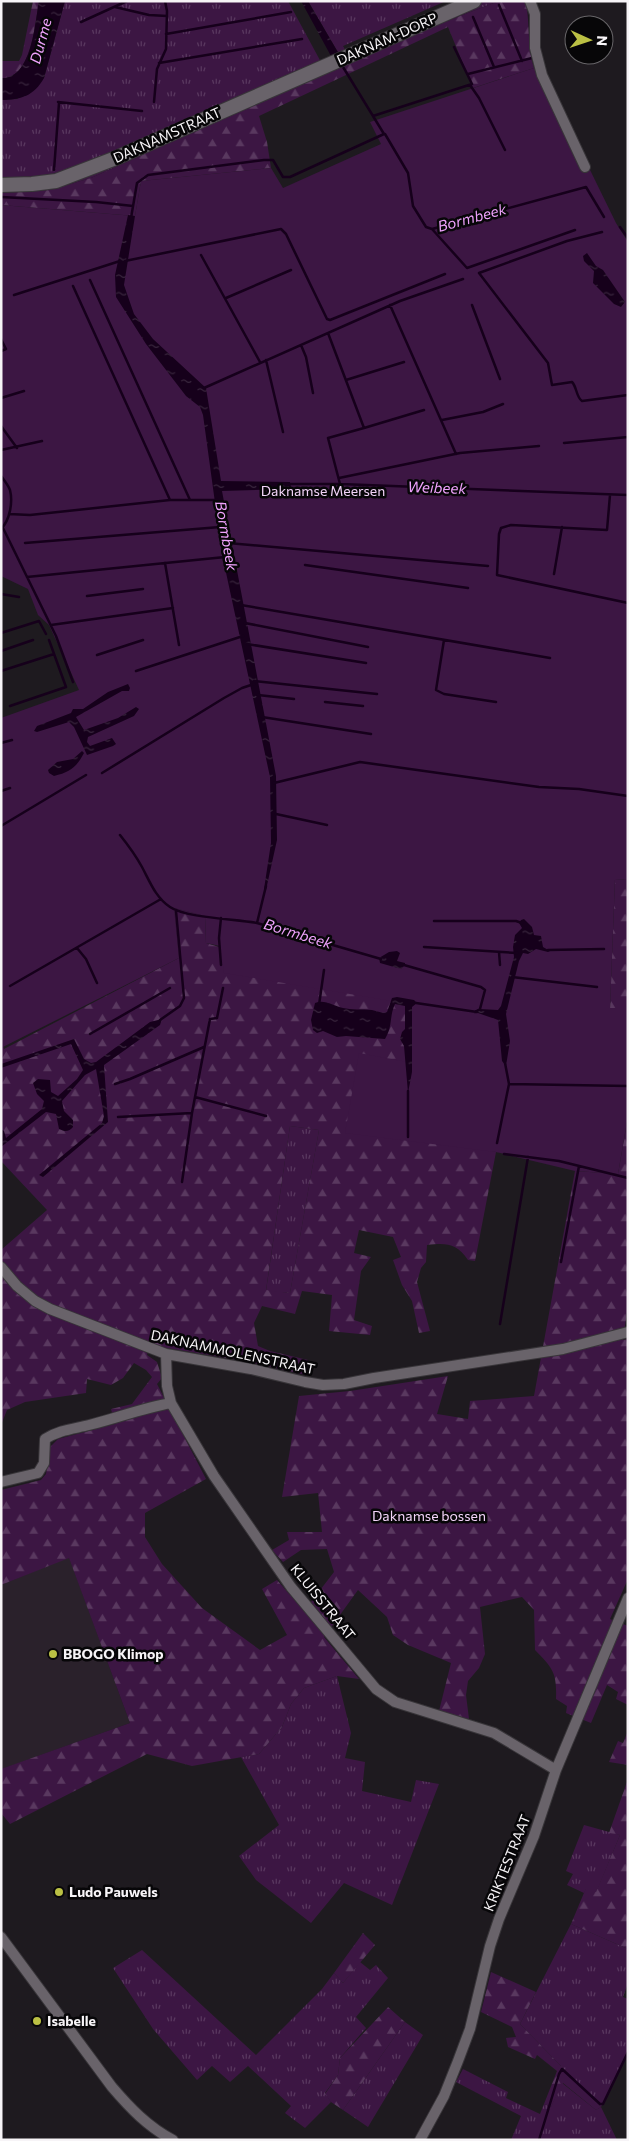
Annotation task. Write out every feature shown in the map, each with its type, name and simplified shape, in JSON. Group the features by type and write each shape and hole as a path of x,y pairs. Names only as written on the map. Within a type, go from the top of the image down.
{"street":[{"name":"DAKNAM-DORP","path":"328,65 474,1"},
{"path":"530,1 535,14 535,48 542,75 585,166"},
{"name":"DAKNAMSTRAAT","path":"1,185 40,184 64,179 328,65"},
{"name":"DAKNAMMOLENSTRAAT","path":"1,1267 35,1301 98,1329 166,1354 251,1369 304,1382 344,1384 563,1349 628,1332"},
{"name":"KLUISSTRAAT","path":"166,1354 166,1386 171,1403 214,1476 291,1587 376,1689 395,1702 480,1727 494,1733 556,1770"},
{"path":"1,1482 38,1472 44,1463 45,1439 56,1432 90,1425 148,1407 171,1403"},
{"name":"KRIKTESTRAAT","path":"420,2140 444,2096 470,2029 498,1919 534,1836 556,1770 628,1598"},
{"path":"1,1937 132,2110 158,2136 173,2140"}],"shaded area":[{"name":"BBOGO Klimop","path":"69,1557 130,1723 2,1769 1,1585"}],"green space":[{"path":"33,1 39,1 26,60 19,70 11,76 1,78 1,61 19,61 22,55"},
{"path":"65,1 288,1 322,64 72,172 1,182 1,100 17,99 44,78"},
{"path":"308,1 446,1 343,46 346,51 339,54"},
{"path":"481,1 499,1 411,35 91,178 50,190 1,193 1,189 24,188"},
{"path":"499,1 526,2 530,52 534,68 473,88 448,27 259,116 267,142 271,168 141,181 135,216 1,205 1,193 50,190 91,178 411,35"},
{"name":"Daknamse Meersen","path":"534,68 547,82 616,223 628,242 628,880 615,879 610,1008 628,1008 628,1116 618,1174 575,1171 496,1152 345,1133 359,1053 407,1062 410,1004 224,973 220,946 206,943 205,916 174,908 179,958 1,1048 1,718 79,690 49,625 38,615 28,589 1,576 1,205 135,216 141,181 271,168 283,188 381,144 370,122"},
{"path":"615,879 628,880 628,1008 610,1009"},
{"name":"Daknamse bossen","path":"174,908 205,916 206,943 410,1004 492,1151 502,1153 496,1152 475,1261 468,1260 464,1254 451,1245 427,1245 426,1262 421,1268 417,1282 430,1331 419,1333 412,1301 402,1285 393,1260 401,1257 393,1237 359,1230 354,1253 371,1257 361,1271 354,1320 372,1326 370,1335 329,1331 332,1295 302,1291 295,1314 262,1306 254,1323 258,1346 270,1351 308,1360 306,1375 244,1361 149,1345 147,1355 157,1362 162,1378 157,1384 206,1479 145,1513 145,1537 162,1564 202,1608 260,1650 287,1635 262,1589 277,1580 304,1611 334,1572 327,1549 301,1550 283,1562 272,1550 289,1540 287,1532 322,1532 318,1493 282,1497 299,1396 350,1391 448,1376 437,1414 468,1419 470,1401 534,1396 575,1171 618,1174 628,1116 628,1305 623,1340 628,1339 628,1579 610,1619 628,1626 628,1705 616,1699 618,1692 607,1685 591,1723 566,1713 567,1706 556,1699 556,1683 553,1672 535,1650 534,1610 522,1597 480,1607 485,1654 479,1668 468,1681 466,1695 469,1719 439,1711 451,1663 408,1645 393,1635 387,1617 358,1590 324,1637 359,1679 337,1676 304,1688 291,1704 282,1727 259,1754 192,1766 147,1754 10,1824 1,1813 1,1769 130,1723 69,1558 1,1585 1,1490 41,1480 46,1474 50,1447 58,1439 115,1424 111,1409 132,1404 152,1377 146,1370 134,1363 123,1378 111,1385 87,1379 86,1393 25,1402 7,1410 1,1425 1,1250 47,1210 1,1161 1,1035 4,1049 179,958","holes":["290,1126 319,1130 290,1293 266,1290"]},
{"path":"290,1126 319,1130 290,1293 266,1291"},
{"path":"337,1676 351,1733 345,1758 365,1762 362,1791 411,1802 416,1780 439,1784 392,1905 344,1883 311,1923 256,1880 239,1856 279,1825 241,1757 259,1754 282,1727 291,1704 304,1688"},
{"path":"628,1731 628,1765 609,1762 618,1741 623,1743"},
{"path":"628,1779 628,1949 571,1924 586,1888 596,1892 620,1835 609,1833"},
{"path":"584,1825 620,1835 596,1893 586,1889 584,1893 567,1885 573,1874 566,1871"},
{"path":"571,1924 628,1949 628,1983 623,1997 628,1999 628,2050 601,2107 520,2024"},
{"path":"363,1933 375,1945 343,1983 334,1973"},
{"path":"142,1950 256,2055 322,1989 334,1973 343,1983 360,1962 370,1970 376,1965 388,1978 356,2017 366,2028 340,2058 338,2075 325,2093 331,2102 305,2128 285,2113 291,2106 248,2066 230,2082 212,2066 197,2080 153,2029 113,1968"},
{"path":"491,1972 536,1992 520,2024 601,2107 596,2110 563,2083 551,2107 544,2104 557,2071 537,2055 535,2059 508,2047 506,2038 516,2037 512,2027 481,2012"},
{"path":"388,2007 405,2022 343,2110 331,2102 325,2094 338,2075 340,2058"},
{"path":"405,2022 423,2035 368,2127 343,2110"},
{"path":"463,2069 508,2092 506,2098 540,2114 544,2104 551,2107 562,2083 596,2110 601,2107 617,2140 511,2140 521,2116 456,2082"}],"water":[{"name":"Durme","path":"39,1 65,1 44,78 36,89 26,96 1,100 1,78 11,76 19,70 26,60"},
{"path":"301,1 308,1 339,54 332,58"},
{"path":"128,215 135,216 124,285 134,314 153,339 206,388 221,481 290,482 291,487 288,489 222,491 276,776 277,840 266,890 264,889 271,843 270,777 222,554 203,415 200,407 186,396 146,344 116,297 115,275"},
{"path":"587,253 596,266 603,270 625,302 621,307 614,304 593,283 594,271 584,261 583,256"},
{"path":"128,684 129,691 122,691 76,717 84,730 118,718 136,707 139,709 134,716 88,737 87,742 90,746 112,738 116,744 113,746 87,755 74,727 69,722 37,732 34,731 37,726 71,713 73,709 83,709 108,692"},
{"path":"82,751 84,753 72,769 54,776 49,773 48,770 57,762 73,759"},
{"path":"524,919 532,927 534,935 541,936 543,947 550,951 536,949 528,954 523,953 519,961 506,1014 510,1041 506,1066 502,1061 498,1020 475,1012 480,1009 498,1010 501,1006 514,957 515,935 522,928 519,923"},
{"path":"397,951 400,953 397,961 405,963 401,969 380,963 379,958 389,952"},
{"path":"392,998 414,1000 417,1003 412,1007 412,1072 408,1093 404,1046 400,1039 405,1029 405,1006 395,1004 385,1039 337,1037 323,1031 317,1033 313,1030 311,1020 315,1003 326,1002 346,1009 372,1010 383,1013 387,1012"},
{"path":"162,1019 160,1025 104,1065 108,1122 43,1177 39,1175 102,1123 104,1116 96,1069 85,1075 62,1101 64,1111 73,1120 73,1127 70,1130 63,1131 59,1129 56,1114 46,1112 1,1147 1,1129 4,1131 6,1138 42,1109 44,1101 37,1094 33,1083 38,1079 50,1080 51,1092 58,1096 77,1079 83,1070 71,1044 1,1068 1,1064 74,1039 84,1059 91,1063 96,1062 150,1022"}],"waterway":[{"path":"81,22 127,1"},
{"path":"154,102 157,69 166,49 167,11 165,1"},
{"path":"499,5 522,61"},
{"path":"115,7 149,15 167,16"},
{"path":"166,34 291,12"},
{"path":"473,17 494,67"},
{"path":"159,63 302,39"},
{"path":"373,116 472,84 454,47"},
{"path":"468,74 532,58"},
{"name":"Bormbeek","path":"131,218 137,183 148,175 273,160 283,177 290,177 384,134 343,67"},
{"path":"470,85 479,98 505,150"},
{"path":"58,102 142,111"},
{"path":"54,170 59,103"},
{"name":"Bormbeek","path":"385,134 408,173 413,206 426,227 432,229 586,187 604,217"},
{"path":"1,197 133,206"},
{"path":"620,227 628,238"},
{"path":"125,261 281,229 286,234 327,319 330,320 445,274"},
{"path":"432,229 467,268 575,230"},
{"path":"602,232 567,241 479,273 548,363 552,385 572,382 582,401 628,395"},
{"path":"201,255 260,362"},
{"path":"14,295 120,261"},
{"path":"226,298 291,270"},
{"path":"204,388 400,301 463,279"},
{"path":"90,280 190,500"},
{"path":"73,286 170,500"},
{"path":"390,305 456,454"},
{"path":"472,305 500,379"},
{"path":"328,333 364,428 328,438 340,484"},
{"path":"1,339 6,349 1,351"},
{"path":"301,345 306,357 313,393"},
{"path":"266,360 283,432"},
{"path":"346,380 404,362"},
{"path":"1,398 24,391"},
{"path":"442,420 483,412 503,404"},
{"path":"364,428 424,410"},
{"path":"1,426 17,448"},
{"path":"564,443 628,437"},
{"path":"1,450 42,441"},
{"path":"339,478 460,453 539,446"},
{"path":"1,476 10,490 11,500 9,516 1,529"},
{"name":"Weibeek","path":"288,484 340,484 628,495"},
{"path":"610,495 607,530 511,525 501,528 497,575 628,603"},
{"path":"9,514 30,515 170,500 217,500"},
{"path":"25,543 220,527"},
{"path":"554,574 562,527"},
{"path":"3,528 56,636 73,682"},
{"path":"228,543 488,566"},
{"path":"27,577 225,557"},
{"path":"165,563 179,645"},
{"path":"305,565 468,588"},
{"path":"87,596 143,589"},
{"path":"1,594 19,597"},
{"path":"241,605 550,658"},
{"path":"51,625 173,608"},
{"path":"1,633 39,621 46,634"},
{"path":"245,623 368,647"},
{"path":"136,671 243,636"},
{"path":"1,651 33,640"},
{"path":"10,706 66,687 49,640"},
{"path":"97,655 143,640"},
{"path":"444,640 436,690 444,694 496,702"},
{"path":"247,644 366,663"},
{"path":"1,671 54,654"},
{"path":"254,681 377,694"},
{"path":"102,773 224,698 254,684"},
{"path":"258,695 294,699"},
{"path":"325,702 363,706"},
{"path":"262,717 371,734"},
{"path":"1,743 12,740"},
{"path":"274,783 360,762 539,787 579,789 628,796"},
{"path":"1,826 86,775"},
{"path":"1,791 10,788"},
{"path":"276,814 327,825"},
{"path":"120,835 137,859 157,894 170,907 187,914 257,923"},
{"name":"Bormbeek","path":"266,886 257,923 381,959"},
{"path":"10,986 161,899"},
{"path":"160,1020 180,1006 184,998 176,911"},
{"path":"221,918 219,938 221,965"},
{"path":"434,921 516,921 522,923"},
{"path":"424,947 517,953"},
{"path":"77,948 86,959 97,983"},
{"path":"548,950 604,949"},
{"path":"499,952 500,965"},
{"name":"Bormbeek","path":"404,965 481,987 485,990 480,1009 475,1012"},
{"path":"319,1005 324,970"},
{"path":"512,977 597,987"},
{"path":"90,1034 170,988"},
{"path":"195,1097 210,1019 217,1018 223,988"},
{"path":"416,1003 477,1012"},
{"path":"115,1084 204,1047"},
{"path":"497,1143 509,1084 505,1063"},
{"path":"509,1084 628,1086"},
{"path":"408,1091 408,1137"},
{"path":"192,1113 195,1097 266,1116"},
{"path":"118,1117 192,1113 182,1182"},
{"path":"504,1154 559,1161 628,1178"},
{"path":"500,1324 528,1157"},
{"path":"561,1262 579,1166"},
{"name":"Weibeek","path":"539,2140 562,2069 600,2104 603,2104 628,2052"}],"place":[{"name":"BBOGO Klimop","path":"53,1654"},
{"name":"Ludo Pauwels","path":"59,1892"},
{"name":"Isabelle","path":"37,2021"}]}
